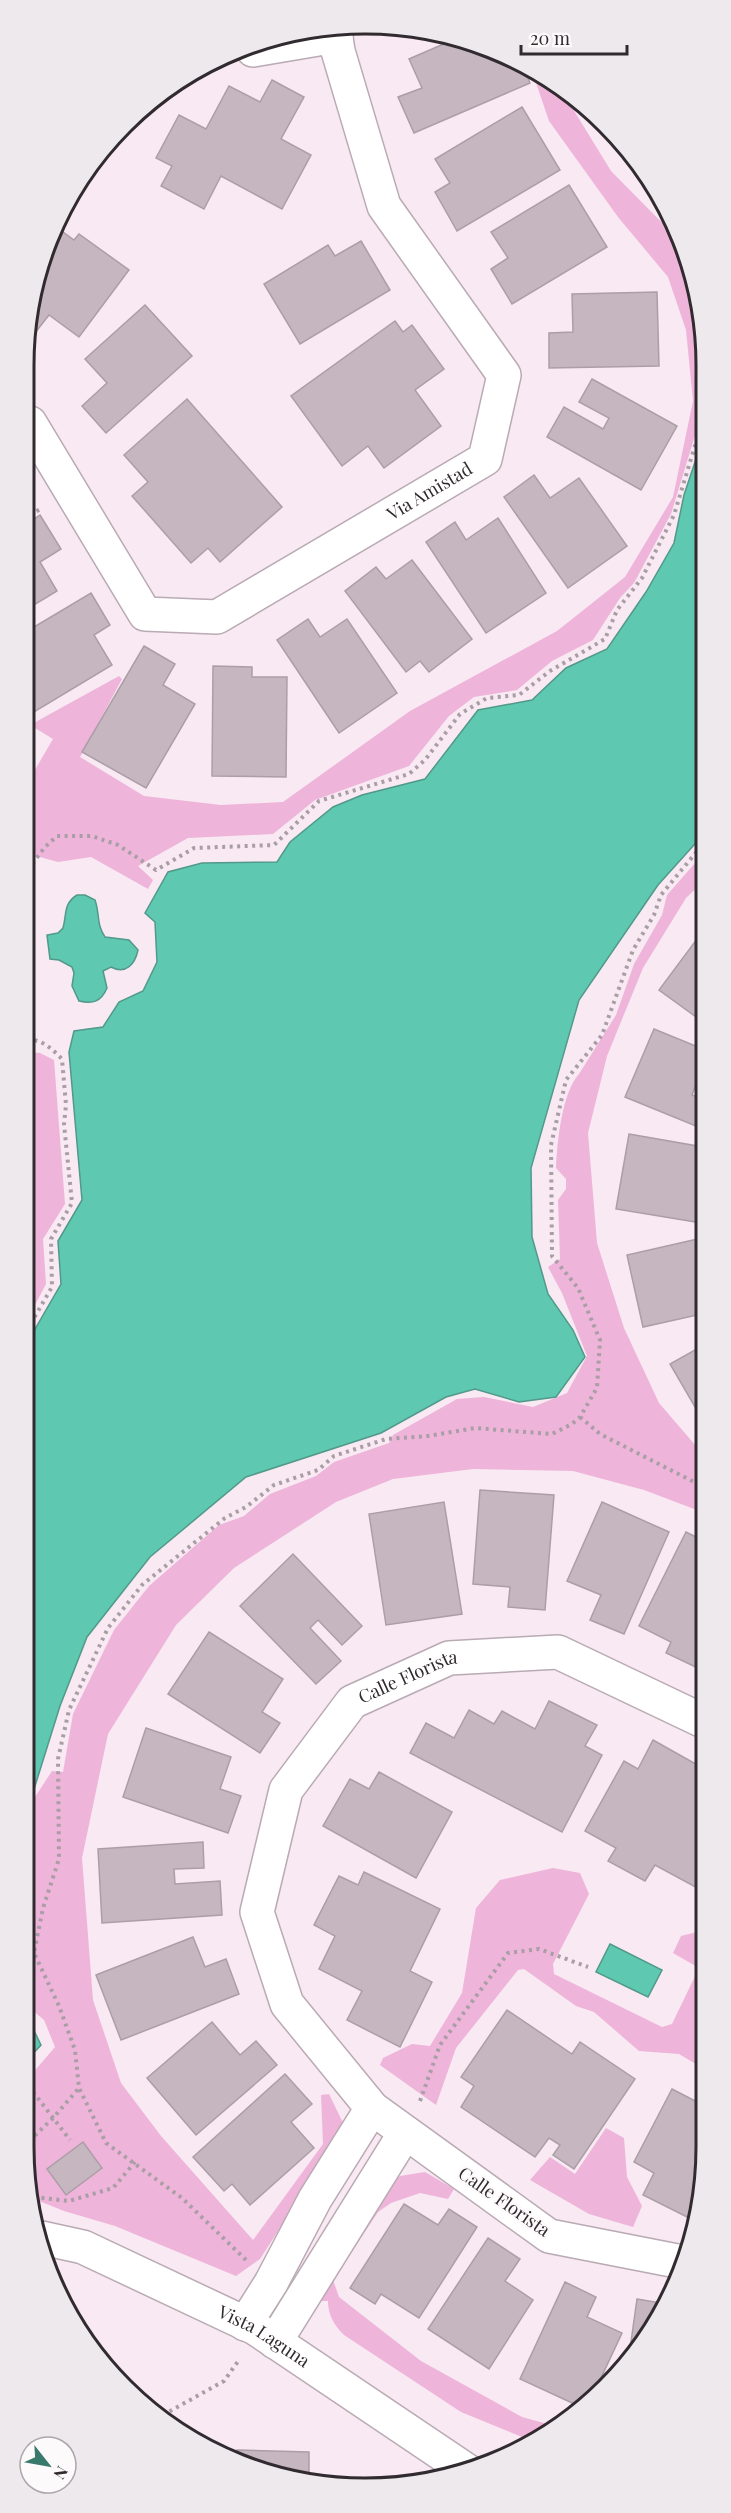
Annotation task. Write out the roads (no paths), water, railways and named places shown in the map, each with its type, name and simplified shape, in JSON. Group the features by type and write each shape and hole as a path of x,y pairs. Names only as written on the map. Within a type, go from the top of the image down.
{"street":[{"name":"Via Amistad","path":"34,430 145,614 217,617 485,459 504,375 384,206 335,36"},
{"name":"Calle Florista","path":"676,2261 549,2236 372,2108 287,2004 257,1912 286,1790 352,1702 449,1658 558,1652 696,1718"},
{"path":"258,2332 271,2283 315,2199 372,2108"},
{"path":"258,2332 405,2133"},
{"name":"Vista Laguna","path":"48,2239 82,2247 258,2332 458,2465"}]}
